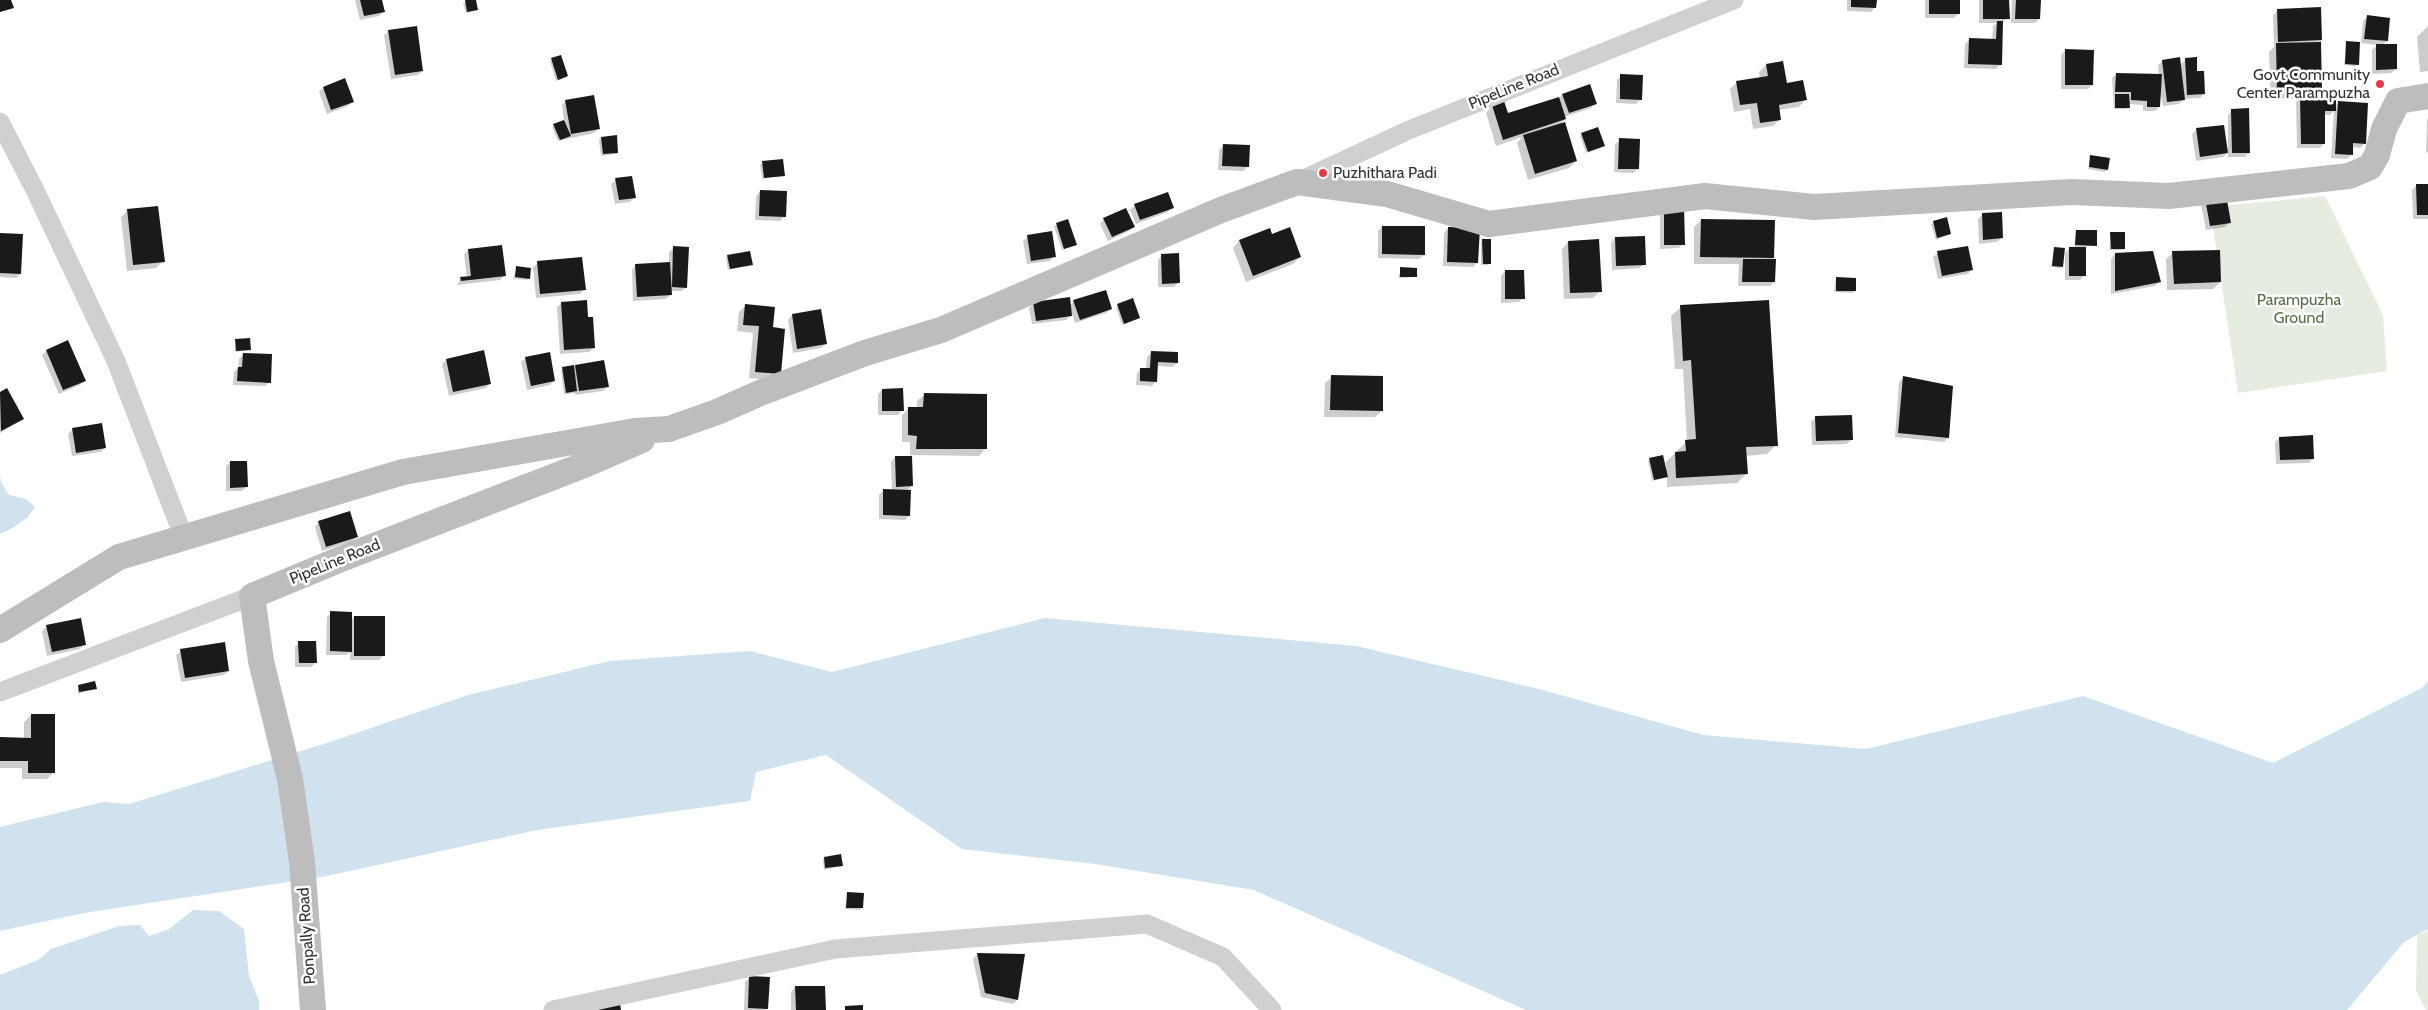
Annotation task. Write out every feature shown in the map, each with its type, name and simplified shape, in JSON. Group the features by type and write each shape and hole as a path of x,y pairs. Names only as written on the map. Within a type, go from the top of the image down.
{"main road":[{"path":"0,630 119,558 403,472 635,431 669,429 717,412 760,393 865,353 941,330 1212,213 1297,182 1387,194 1489,224 1705,196 1814,207 2072,192 2169,196 2349,176 2370,167 2377,155 2384,129 2398,101 2428,96"},
{"name":"PipeLine Road","path":"252,596 346,556 584,465 669,429"},
{"name":"Ponpally Road","path":"252,596 261,661 290,779 302,862 313,1010"}],"street":[{"name":"PipeLine Road","path":"1297,182 1418,126 1734,0"},
{"path":"0,122 35,190 116,361 184,538"},
{"name":"PipeLine Road","path":"0,692 252,596"},
{"path":"553,1010 835,950 1146,924 1223,957 1272,1010"}],"green space":[{"name":"Parampuzha Ground","path":"2325,196 2383,315 2387,371 2238,393 2210,207"},
{"path":"2428,931 2428,1010 2426,1010 2416,991 2417,935"}],"water":[{"path":"0,477 9,495 26,499 35,507 28,517 0,534"},
{"path":"1045,618 1356,646 1543,690 1703,735 1866,749 2083,696 2273,763 2422,688 2428,681 2428,929 2404,942 2347,1010 1526,1010 1254,890 1095,864 962,849 826,755 756,772 750,801 537,830 327,876 84,913 0,931 0,827 103,802 129,804 327,743 468,695 610,661 750,651 832,672"},
{"path":"193,910 219,911 244,929 249,976 259,1001 259,1010 0,1010 0,975 38,960 51,949 119,926 140,925 149,936 169,929"}],"building":[{"path":"0,0 11,0 14,8 0,12"},
{"path":"360,0 382,0 385,12 364,16"},
{"path":"465,0 476,0 478,10 467,12"},
{"path":"1851,0 1877,0 1876,8 1851,7"},
{"path":"1929,0 1960,0 1960,14 1929,14"},
{"path":"1983,0 2009,0 2010,19 1983,19"},
{"path":"2016,0 2041,0 2040,19 2015,19"},
{"path":"2321,7 2322,40 2278,42 2277,9"},
{"path":"2367,15 2390,18 2388,41 2364,39"},
{"path":"1997,21 2003,21 2002,65 1968,64 1969,38 1996,39"},
{"path":"417,26 423,71 395,75 388,30"},
{"path":"2346,41 2360,42 2359,65 2345,64"},
{"path":"2321,42 2322,91 2277,93 2276,43"},
{"path":"2376,44 2397,44 2397,69 2376,70"},
{"path":"2065,49 2094,50 2093,85 2065,85"},
{"path":"561,55 568,76 558,80 551,58"},
{"path":"2180,57 2185,100 2167,102 2162,60"},
{"path":"2197,57 2197,71 2204,71 2205,94 2187,95 2185,58"},
{"path":"1783,61 1787,83 1803,80 1807,100 1779,105 1781,120 1760,123 1757,103 1740,105 1736,81 1768,76 1766,64"},
{"path":"2116,73 2162,74 2160,107 2147,107 2147,101 2131,100 2131,92 2115,92"},
{"path":"1620,74 1643,75 1642,100 1620,99"},
{"path":"345,78 354,102 331,110 323,87"},
{"path":"1590,84 1597,104 1569,113 1562,94"},
{"path":"2115,94 2129,94 2130,108 2115,108"},
{"path":"2321,94 2336,94 2336,111 2325,111 2325,144 2301,144 2300,97 2321,96"},
{"path":"594,95 600,129 571,134 565,100"},
{"path":"1559,97 1566,119 1503,140 1492,105 1504,101 1508,113"},
{"path":"2338,101 2368,103 2366,144 2353,143 2353,155 2335,154"},
{"path":"2249,108 2250,153 2232,153 2231,109"},
{"path":"564,120 571,136 560,140 553,124"},
{"path":"1565,122 1577,161 1535,174 1523,135"},
{"path":"2224,125 2228,153 2200,157 2196,128"},
{"path":"1598,127 1605,146 1588,152 1581,133"},
{"path":"617,135 618,153 603,154 601,137"},
{"path":"1619,138 1640,139 1639,169 1618,169"},
{"path":"1223,144 1250,145 1249,167 1222,166"},
{"path":"2090,155 2110,158 2108,170 2089,167"},
{"path":"783,159 785,176 764,178 762,161"},
{"path":"632,176 636,198 619,200 615,178"},
{"path":"2416,184 2428,184 2428,215 2417,215"},
{"path":"760,190 787,191 786,217 759,216"},
{"path":"1168,192 1174,208 1140,220 1134,204"},
{"path":"2226,194 2231,223 2210,226 2205,198"},
{"path":"1664,205 1684,205 1685,245 1664,245"},
{"path":"158,206 165,262 133,265 127,209"},
{"path":"1126,208 1135,227 1112,237 1103,218"},
{"path":"2002,212 2003,238 1983,240 1982,213"},
{"path":"1947,217 1951,234 1937,238 1933,221"},
{"path":"1068,219 1077,245 1064,249 1056,223"},
{"path":"1701,219 1775,220 1774,258 1700,257"},
{"path":"1382,226 1425,226 1425,255 1382,254"},
{"path":"1290,227 1301,257 1253,276 1239,240 1270,228 1272,234"},
{"path":"1448,227 1480,228 1478,263 1447,262"},
{"path":"2076,230 2097,230 2097,246 2075,245"},
{"path":"1052,231 1056,257 1031,261 1027,235"},
{"path":"2110,232 2125,232 2125,249 2111,249"},
{"path":"0,233 23,234 21,274 0,273"},
{"path":"1645,236 1646,265 1616,266 1615,237"},
{"path":"1482,239 1491,239 1491,264 1483,264"},
{"path":"1599,239 1602,292 1570,293 1568,241"},
{"path":"502,245 506,276 461,281 460,277 471,276 468,249"},
{"path":"673,246 689,247 687,288 672,287"},
{"path":"1968,246 1973,270 1942,276 1937,251"},
{"path":"2054,247 2065,248 2063,267 2052,266"},
{"path":"2069,247 2086,247 2086,276 2069,276"},
{"path":"2220,250 2221,282 2174,284 2172,251"},
{"path":"750,251 753,265 730,269 727,255"},
{"path":"2153,251 2161,282 2115,291 2115,253"},
{"path":"1179,253 1180,283 1162,284 1161,254"},
{"path":"582,257 586,290 540,294 537,261"},
{"path":"1743,259 1776,259 1775,282 1742,282"},
{"path":"670,262 672,295 637,297 635,264"},
{"path":"516,266 531,268 530,279 515,277"},
{"path":"1400,267 1417,268 1417,277 1400,277"},
{"path":"1505,270 1524,270 1525,299 1505,299"},
{"path":"1836,277 1856,278 1856,291 1836,291"},
{"path":"1106,290 1112,309 1080,320 1073,300"},
{"path":"1070,297 1072,316 1036,321 1033,302"},
{"path":"1133,298 1140,318 1124,324 1117,304"},
{"path":"587,300 588,317 593,317 595,348 564,350 561,302"},
{"path":"1769,300 1778,446 1746,447 1748,474 1676,478 1675,452 1686,451 1685,440 1696,439 1691,360 1683,361 1680,305"},
{"path":"745,304 775,307 773,327 785,329 781,374 755,372 759,326 743,325"},
{"path":"821,309 827,344 797,349 792,314"},
{"path":"250,338 251,350 236,351 235,339"},
{"path":"68,340 86,381 63,390 46,350"},
{"path":"484,350 491,384 453,392 446,359"},
{"path":"1151,351 1178,352 1178,363 1158,362 1157,382 1140,381 1140,368 1150,368"},
{"path":"550,352 555,381 531,386 525,357"},
{"path":"243,353 272,354 271,383 237,381 238,367 242,367"},
{"path":"604,360 609,387 579,391 575,365"},
{"path":"574,365 577,391 566,393 562,367"},
{"path":"1331,375 1383,376 1383,411 1330,410"},
{"path":"1903,376 1953,386 1949,438 1898,433"},
{"path":"7,388 24,419 1,431 0,392"},
{"path":"903,388 904,411 882,411 882,389"},
{"path":"924,393 987,394 987,449 916,449 917,436 908,435 908,407 923,407"},
{"path":"1852,415 1853,440 1816,441 1815,416"},
{"path":"102,423 106,448 76,453 72,428"},
{"path":"2313,435 2314,459 2280,460 2279,437"},
{"path":"1663,455 1668,477 1654,480 1649,458"},
{"path":"895,456 912,456 913,486 896,487"},
{"path":"230,461 247,461 248,487 230,488"},
{"path":"883,489 911,490 910,516 883,515"},
{"path":"350,511 358,537 326,547 318,521"},
{"path":"330,611 352,612 352,652 330,651"},
{"path":"354,616 385,616 385,656 354,656"},
{"path":"81,618 86,645 52,652 46,625"},
{"path":"298,641 316,641 317,663 299,663"},
{"path":"225,642 229,671 185,678 180,649"},
{"path":"95,681 97,689 79,692 78,685"},
{"path":"31,714 55,714 55,773 28,773 28,761 0,761 0,737 31,738"},
{"path":"841,854 843,866 825,868 824,857"},
{"path":"847,892 864,893 863,908 846,908"},
{"path":"977,953 1025,954 1018,1000 985,993"},
{"path":"749,976 770,977 768,1009 748,1008"},
{"path":"795,986 825,986 826,1010 796,1010"},
{"path":"619,997 621,1010 595,1010"},
{"path":"863,1005 863,1010 845,1010 845,1006"}],"place":[{"name":"Govt Community Center Parampuzha","path":"2380,84"},
{"name":"Puzhithara Padi","path":"1323,173"}]}
